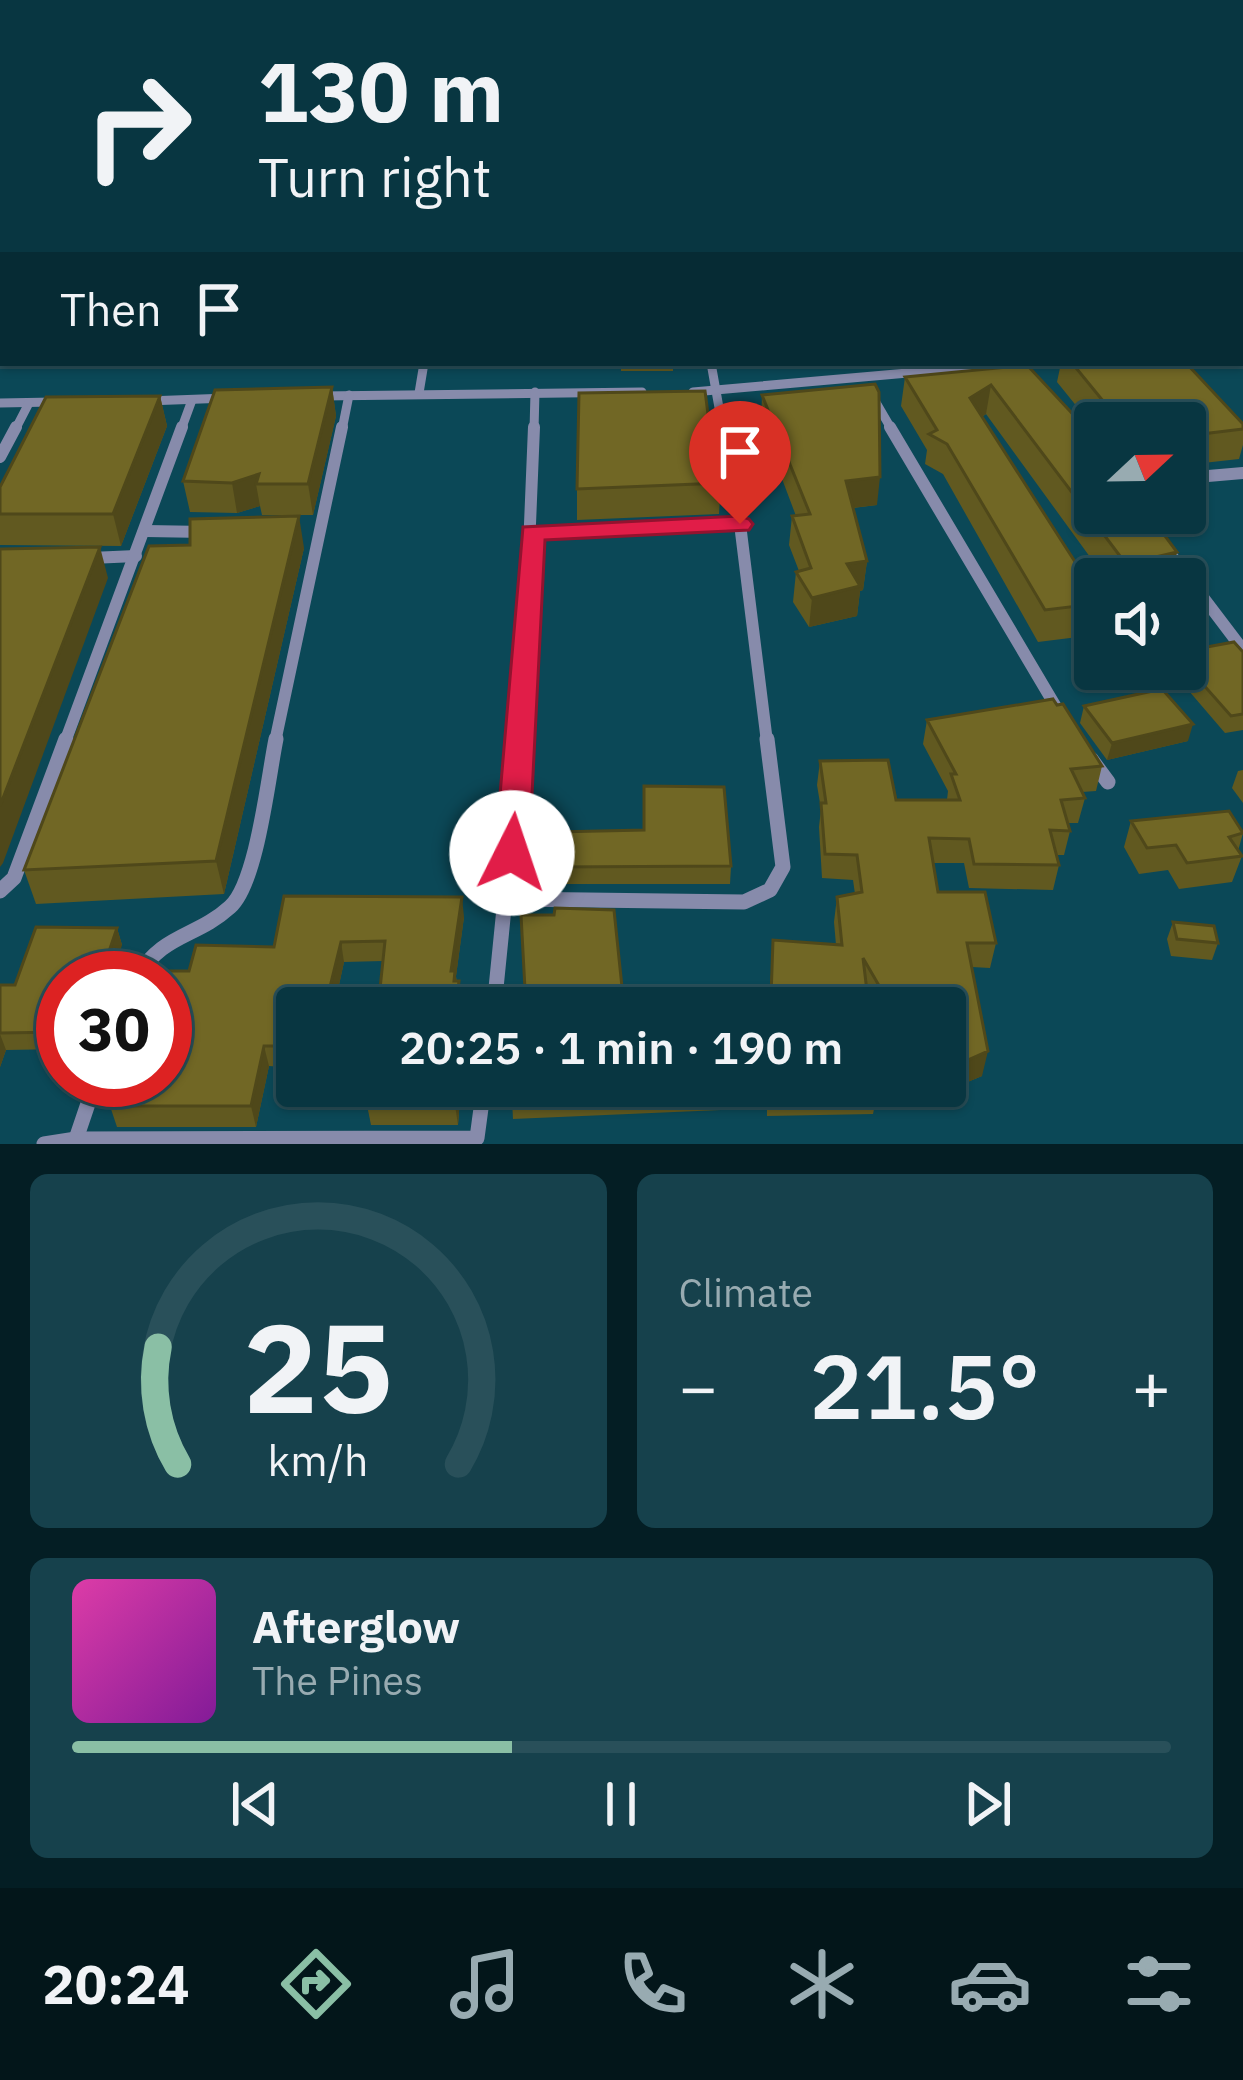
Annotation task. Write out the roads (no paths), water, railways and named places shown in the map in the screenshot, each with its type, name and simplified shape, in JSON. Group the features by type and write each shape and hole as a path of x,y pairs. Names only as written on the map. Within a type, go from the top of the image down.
{"street":[{"path":"419,393 424,366"},
{"path":"509,899 744,902 770,890 783,868 740,524 711,366"},
{"path":"1008,366 1021,380"},
{"path":"302,396 714,392 943,367"},
{"path":"862,377 1068,725"},
{"path":"497,987 509,899 536,392"},
{"path":"149,951 170,937 229,913 243,894 349,395"},
{"path":"122,401 235,397"},
{"path":"0,891 14,878 192,400"},
{"path":"0,404 75,402"},
{"path":"0,457 28,403"},
{"path":"1206,476 1243,473"},
{"path":"532,532 740,524"},
{"path":"146,531 211,532"},
{"path":"299,534 321,534"},
{"path":"1155,534 1243,650"},
{"path":"68,558 136,556"},
{"path":"1081,744 1108,782"},
{"path":"76,1139 87,1107"},
{"path":"44,1144 76,1139 477,1138 481,1107"}]}
